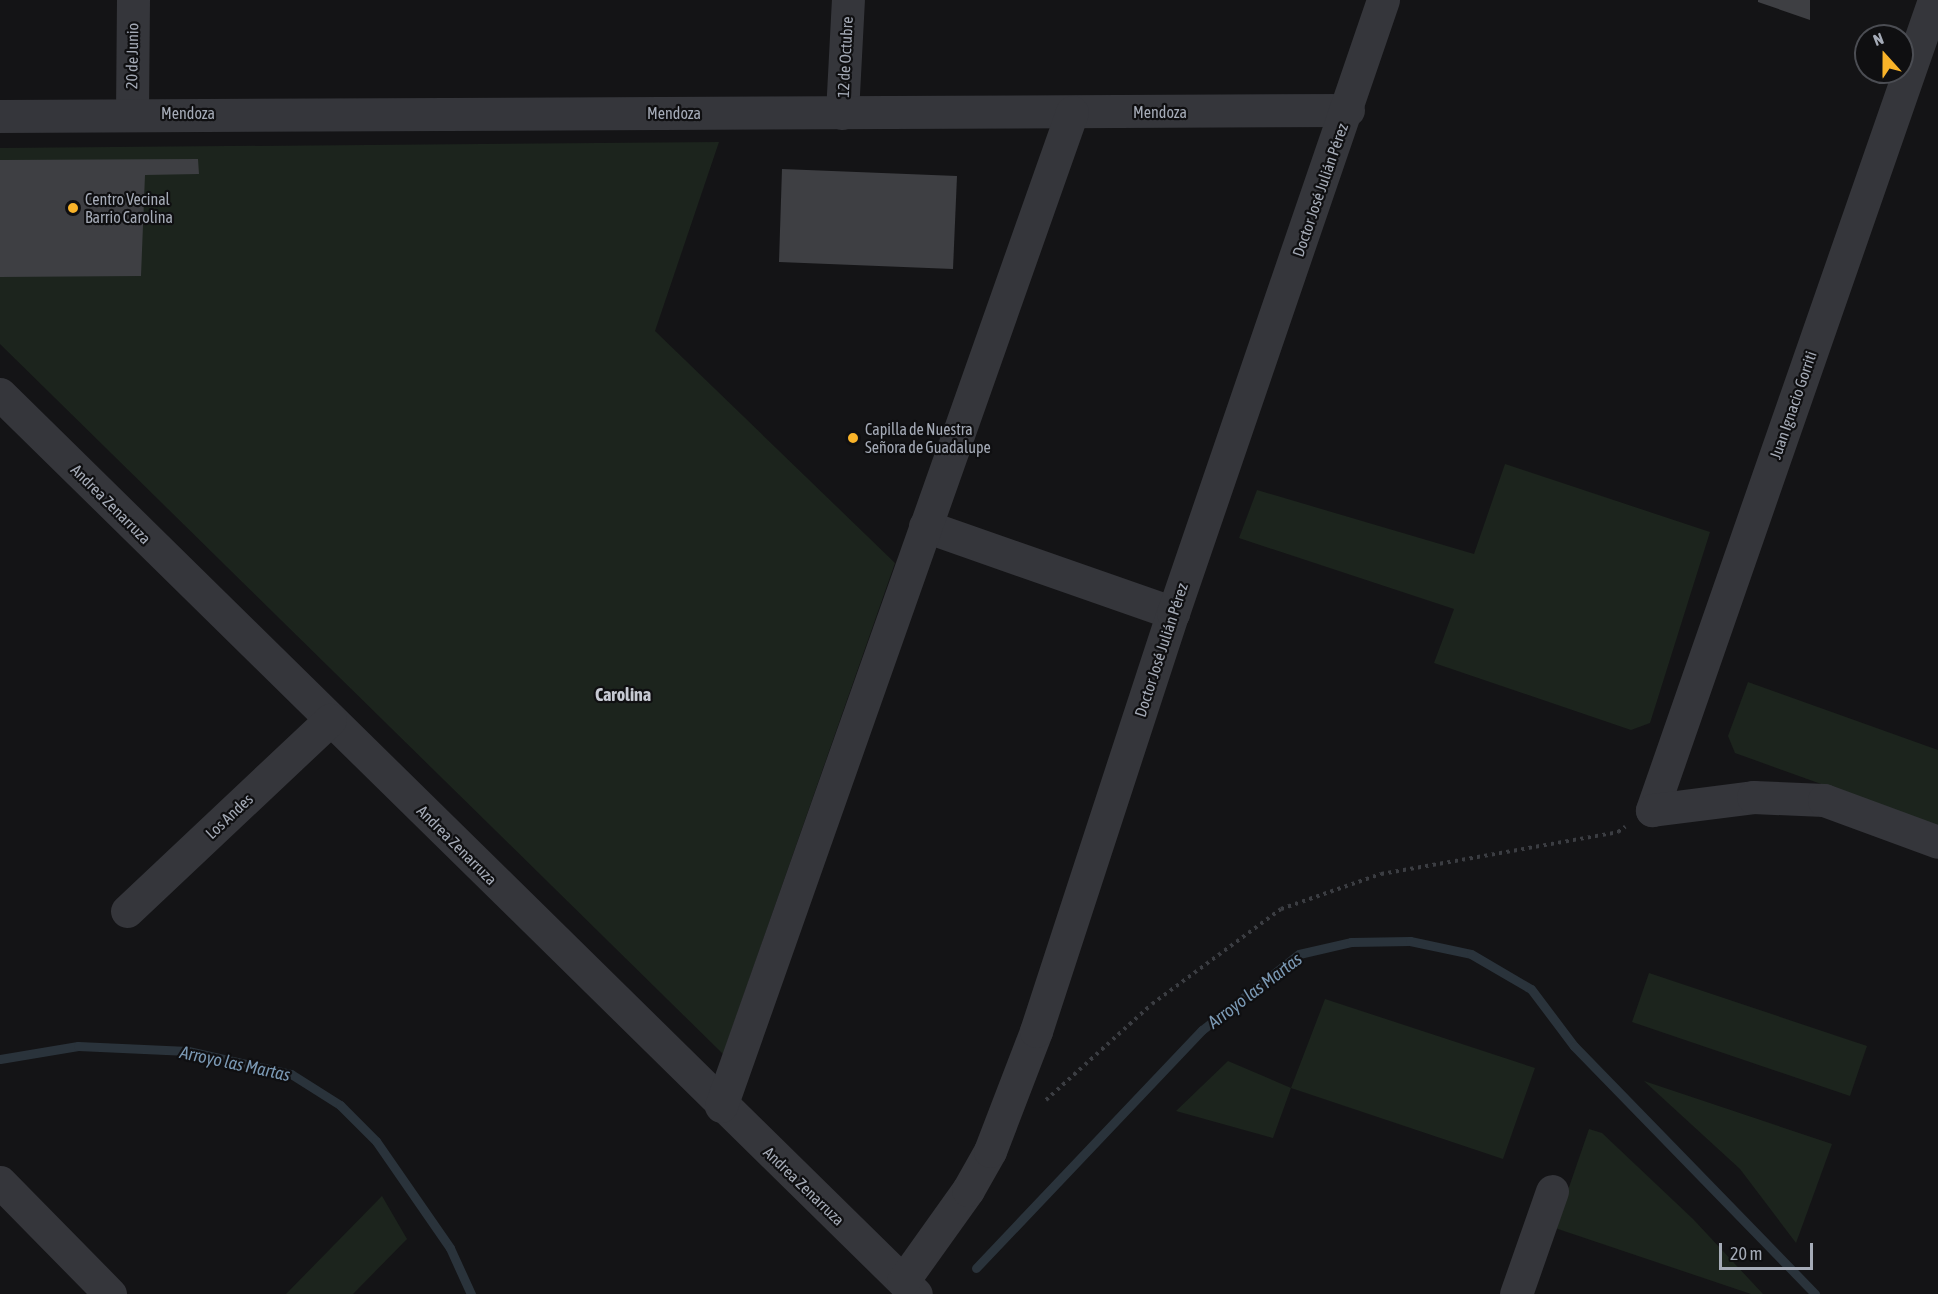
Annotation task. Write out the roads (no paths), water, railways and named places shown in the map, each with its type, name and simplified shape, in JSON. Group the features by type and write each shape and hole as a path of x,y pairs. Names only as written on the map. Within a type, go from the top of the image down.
{"street":[{"name":"20 de Junio","path":"132,113 133,0"},
{"name":"12 de Octubre","path":"842,113 848,0"},
{"name":"Doctor José Julián Pérez","path":"910,1287 990,1152 1036,1031 1173,612 1348,110 1383,0"},
{"name":"Juan Ignacio Gorriti","path":"1934,0 1652,810 1753,797 1824,800 1938,842"},
{"name":"Mendoza","path":"0,116 132,113 1348,110"},
{"path":"721,1106 1072,112"},
{"name":"Andrea Zenarruza","path":"0,394 721,1106 910,1287"},
{"path":"925,526 1173,612"},
{"name":"Los Andes","path":"127,911 330,720"},
{"path":"0,1182 110,1294"},
{"path":"1516,1294 1552,1191"}],"waterway":[{"name":"Arroyo las Martas","path":"976,1268 1202,1030 1299,954 1351,942 1410,941 1471,954 1531,989 1574,1046 1815,1294"},
{"name":"Arroyo las Martas","path":"0,1059 78,1046 188,1051 291,1074 340,1105 376,1141 450,1248 471,1294"}],"place":[{"name":"Centro Vecinal Barrio Carolina","path":"73,208"},
{"name":"Capilla de Nuestra Señora de Guadalupe","path":"853,438"}],"district":[{"name":"Carolina","path":"623,695"}]}
